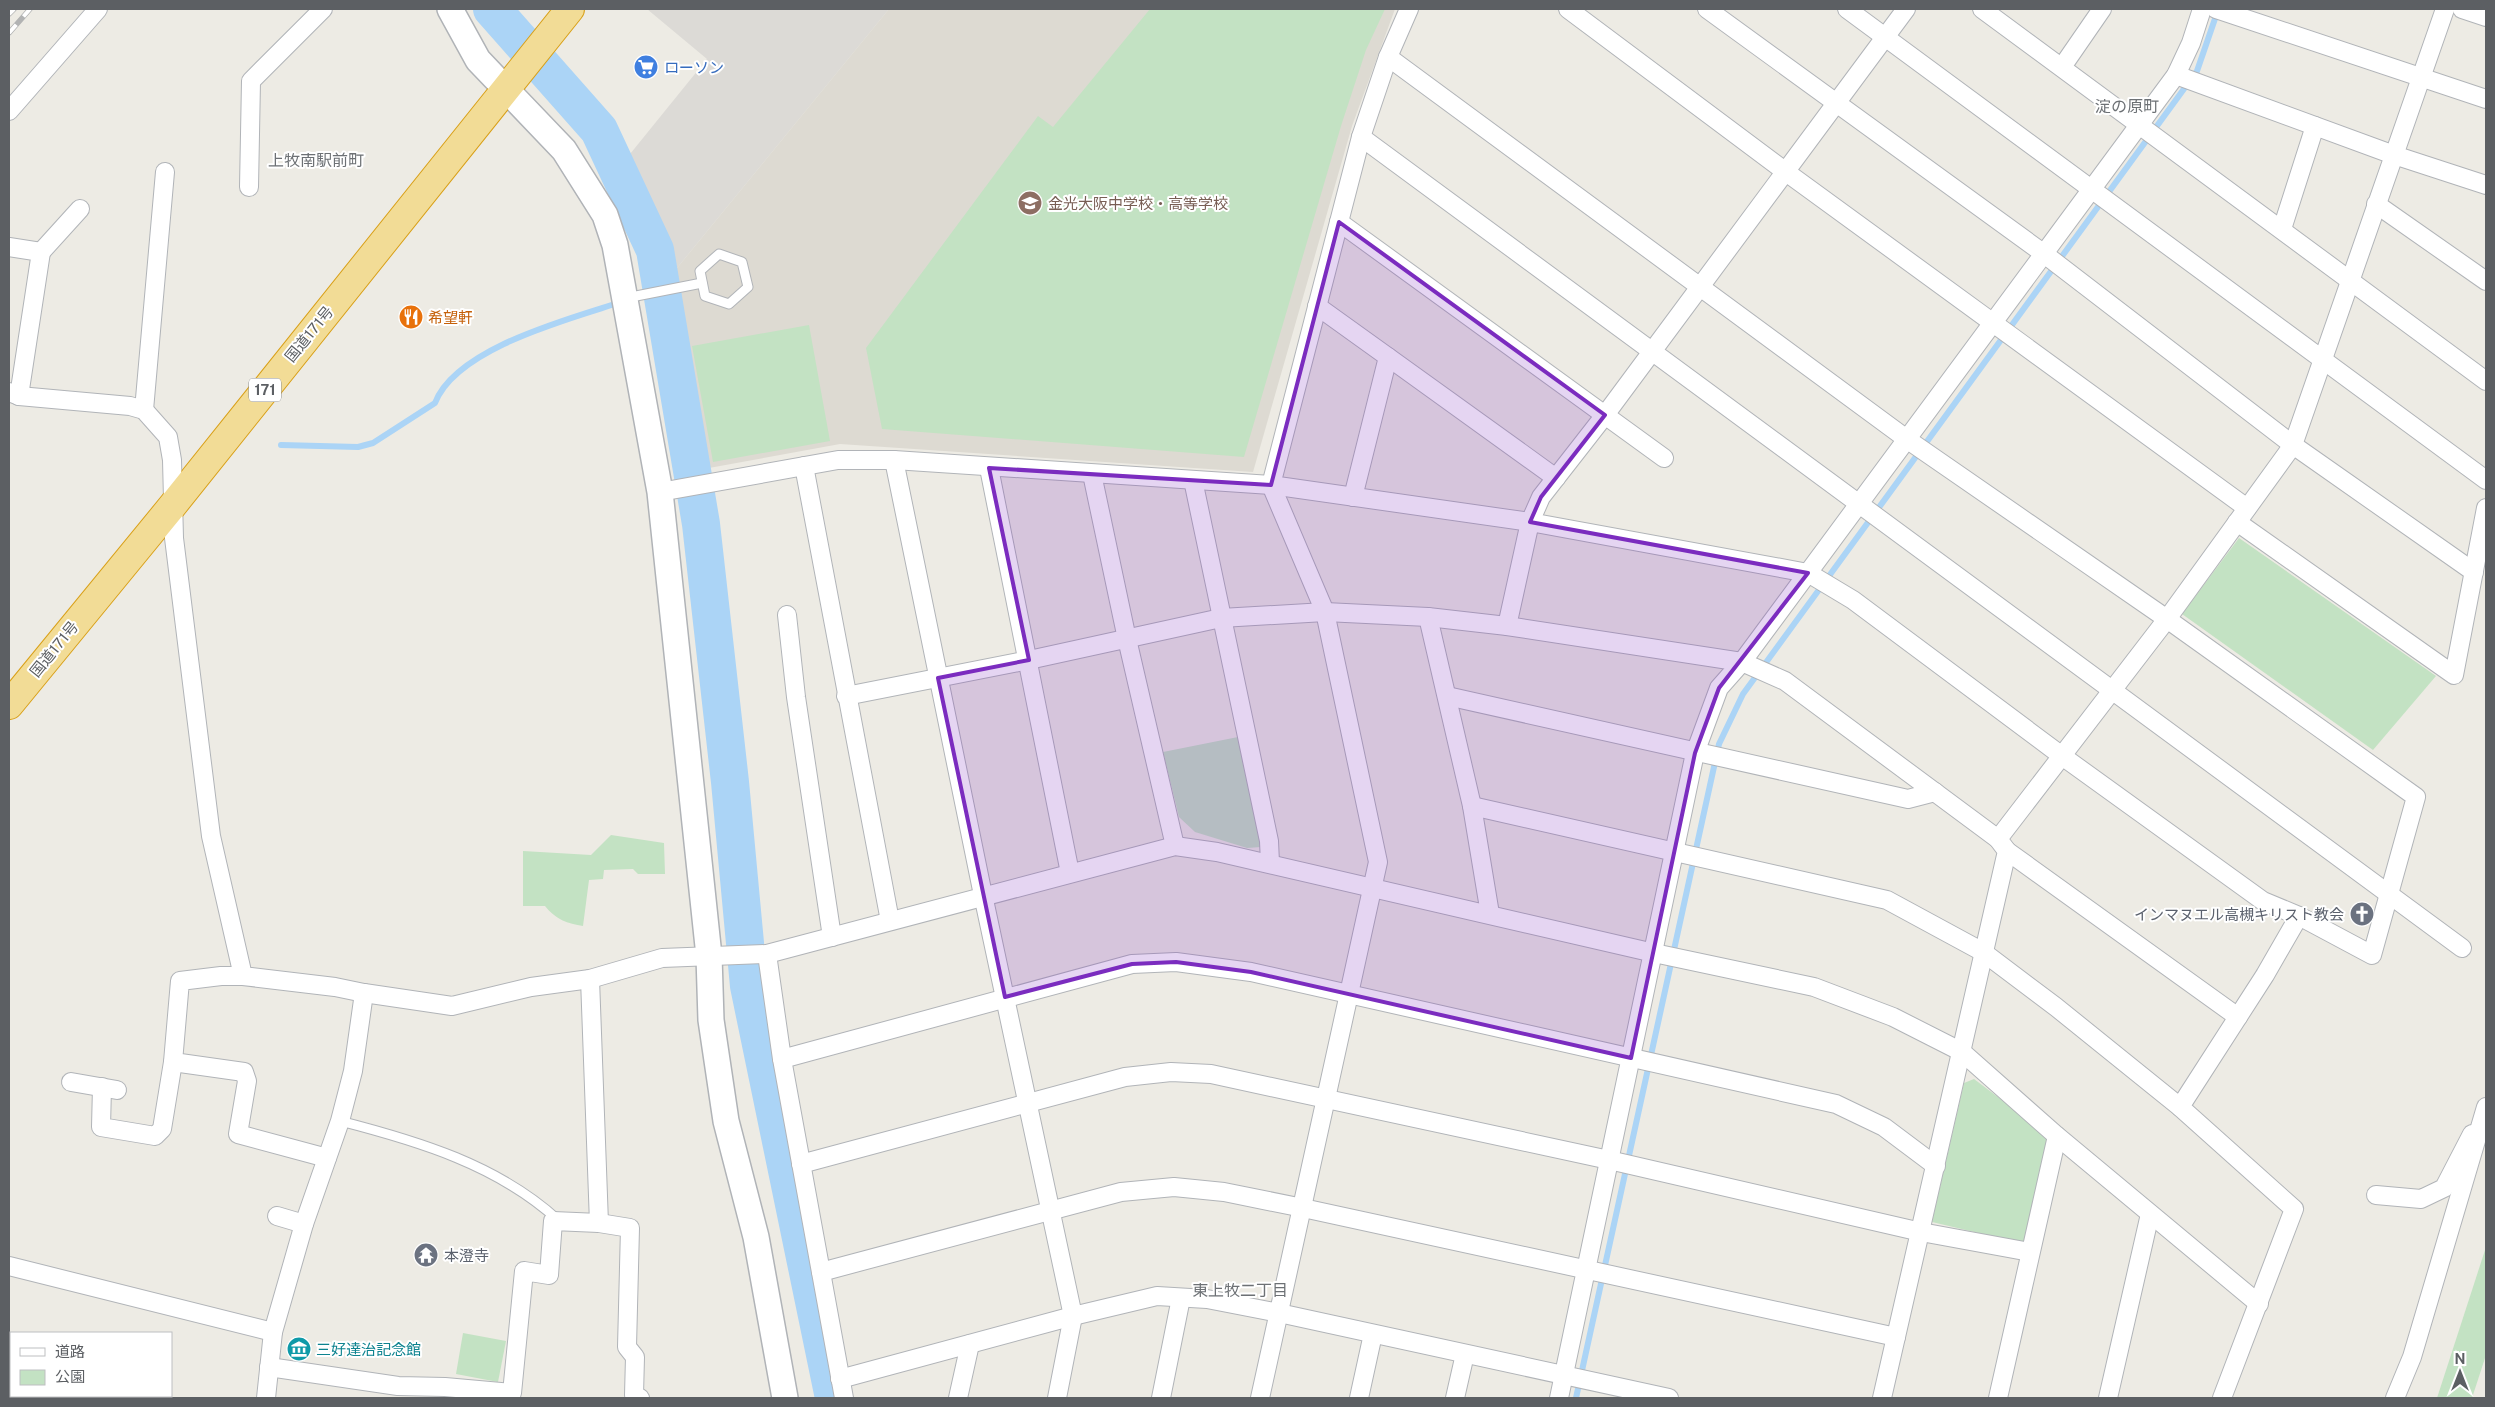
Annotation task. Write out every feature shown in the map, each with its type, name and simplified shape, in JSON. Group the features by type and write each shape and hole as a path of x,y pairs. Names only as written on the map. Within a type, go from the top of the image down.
{"highway":[{"name":"国道171号","path":"9,705 173,505 570,9"}],"street":[{"path":"9,111 98,9"},
{"path":"249,186 251,80 323,9"},
{"path":"450,9 478,60 512,80 564,150 605,216 632,297 668,491 708,956 711,1020 726,1121 756,1237 785,1398"},
{"path":"1260,1398 1378,862 1325,612 1271,485 1361,137 1388,57 1409,9"},
{"path":"1568,9 1786,172 1992,322 2242,515 2454,675 2486,508"},
{"path":"1707,9 2043,253 2293,445 2474,572"},
{"path":"1847,9 2486,480"},
{"path":"1507,626 1530,522 1541,497 1605,414 1906,9"},
{"path":"1982,9 2350,278 2486,381"},
{"path":"2062,67 2102,9"},
{"path":"1559,1398 1695,754 1719,688 1742,662 1908,440 2138,123 2176,75 2191,42 2202,9"},
{"path":"2216,9 2486,99"},
{"path":"1882,1398 1962,1052 2003,845 2062,756 2167,619 2293,445 2445,9"},
{"path":"2462,9 2486,17"},
{"path":"668,491 838,460 894,460 989,468 1271,485 1530,522 1808,572 1853,600 2062,756 2263,901 2299,916 2372,955 2416,797 2167,619 1908,440 1699,288 1388,57"},
{"path":"2176,75 2394,155 2486,185"},
{"path":"2282,229 2315,126"},
{"path":"1361,137 2462,948"},
{"path":"145,411 165,172"},
{"path":"2376,204 2486,281"},
{"path":"80,209 41,252 14,394 130,406 145,411 168,437 172,460 174,538 211,836 243,976"},
{"path":"1339,222 1664,458"},
{"path":"9,247 41,252"},
{"path":"1317,306 1556,478"},
{"path":"1353,497 1388,357"},
{"path":"894,460 983,895 1073,1316 1057,1398"},
{"path":"804,466 890,921"},
{"path":"989,468 1029,660 1070,873"},
{"path":"1092,474 1127,640 1175,846"},
{"path":"1193,480 1270,841 1270,863"},
{"path":"846,696 1127,640 1221,618 1325,612 1428,618 1507,626 1742,662 1785,681 2003,845 2238,1017"},
{"path":"787,615 796,697 832,936"},
{"path":"1428,618 1472,806 1490,914"},
{"path":"1446,696 1695,754 1908,800 1935,792"},
{"path":"1472,806 1887,900 1983,952 2056,1007 2180,1107 2294,1209 2260,1304 2222,1398"},
{"path":"71,1082 110,1088 101,1127 155,1136 162,1129 173,1062 180,982 221,976 243,976 335,987 452,1006 531,987 590,979 662,958 767,954 983,895 1175,846 1270,863 1373,890 1490,914 1654,953 1814,987 1892,1017 1962,1052 2057,1136 2260,1304"},
{"path":"2180,1107 2265,975 2299,916"},
{"path":"767,954 800,1164 822,1272 844,1398"},
{"path":"782,1059 1132,964 1176,962 1251,972 1836,1104 1884,1126 1936,1166"},
{"path":"590,979 599,1223"},
{"path":"266,1398 273,1332 304,1224 340,1121 353,1071 364,993"},
{"path":"173,1062 244,1072 247,1080 238,1134 327,1158"},
{"path":"800,1164 1125,1077 1171,1072 1211,1074 1610,1160 1921,1232 2030,1252"},
{"path":"2395,1398 2412,1357 2486,1107"},
{"path":"2376,1195 2421,1199 2444,1188 2469,1135 2481,1129"},
{"path":"1998,1398 2057,1136"},
{"path":"822,1272 1122,1192 1174,1187 1224,1192 1302,1208 1586,1268 1896,1337"},
{"path":"2108,1398 2150,1214"},
{"path":"277,1216 304,1224"},
{"path":"269,1367 398,1386 445,1387 512,1393 524,1270 549,1275 553,1221 599,1223 630,1228 627,1346 635,1357 634,1395 640,1398"},
{"path":"9,1266 273,1332"},
{"path":"840,1379 1073,1316 1156,1296 1206,1299 1279,1313 1669,1398"},
{"path":"1160,1398 1181,1298"},
{"path":"1359,1398 1373,1334"},
{"path":"958,1398 970,1344"},
{"path":"1455,1398 1465,1354"}],"lane":[{"path":"719,254 742,262 748,287 729,304 704,296 702,284 700,271 719,254"},
{"path":"632,297 702,284"},
{"path":"340,1121 407,1138 450,1154 535,1199 559,1221"}],"highlighted area":[{"path":"1339,222 1605,415 1541,497 1530,522 1808,573 1719,688 1695,753 1631,1058 1251,972 1176,962 1132,964 1005,997 938,678 1029,660 989,468 1271,485"}],"shaded area":[{"path":"647,9 889,9 668,279 655,218 626,159 707,59"},
{"name":"金光大阪中学校・高等学校","path":"889,9 1395,9 1352,126 1253,472 840,444 709,468 668,279"}],"green space":[{"path":"1150,9 1385,9 1366,50 1341,126 1244,457 882,429 866,348 1038,116 1053,127"},
{"path":"809,325 830,441 713,462 692,346"},
{"path":"2239,538 2436,676 2373,750 2182,614"},
{"path":"1238,737 1261,847 1247,848 1195,832 1179,817 1163,752"},
{"path":"611,835 664,843 665,874 638,874 633,869 604,870 603,879 589,880 583,926 562,920 545,906 523,906 523,851 591,855"},
{"path":"1974,1079 2047,1134 2047,1145 2025,1244 1932,1222 1964,1083"},
{"path":"2486,1247 2486,1355 2472,1398 2437,1398"},
{"path":"463,1333 506,1341 498,1382 456,1374"}],"waterway":[{"path":"492,9 599,130 655,250 701,524 730,782 749,986 834,1398"},
{"path":"1576,1398 1719,744 1743,694 2197,71 2218,10"},
{"path":"281,445 358,447 373,443 435,403 447,384 466,366 489,351 545,327 621,302"}],"railway":[{"path":"9,14 14,9"},
{"path":"9,33 30,9"}],"place":[{"name":"ローソン","path":"646,67"},
{"name":"金光大阪中学校・高等学校","path":"1030,203"},
{"name":"希望軒","path":"411,317"},
{"name":"インマヌエル高槻キリスト教会","path":"2362,914"},
{"name":"本澄寺","path":"426,1255"},
{"name":"三好達治記念館","path":"299,1349"}],"district":[{"name":"淀の原町","path":"2127,106"},
{"name":"上牧南駅前町","path":"316,160"},
{"name":"東上牧二丁目","path":"1240,1290"}]}
